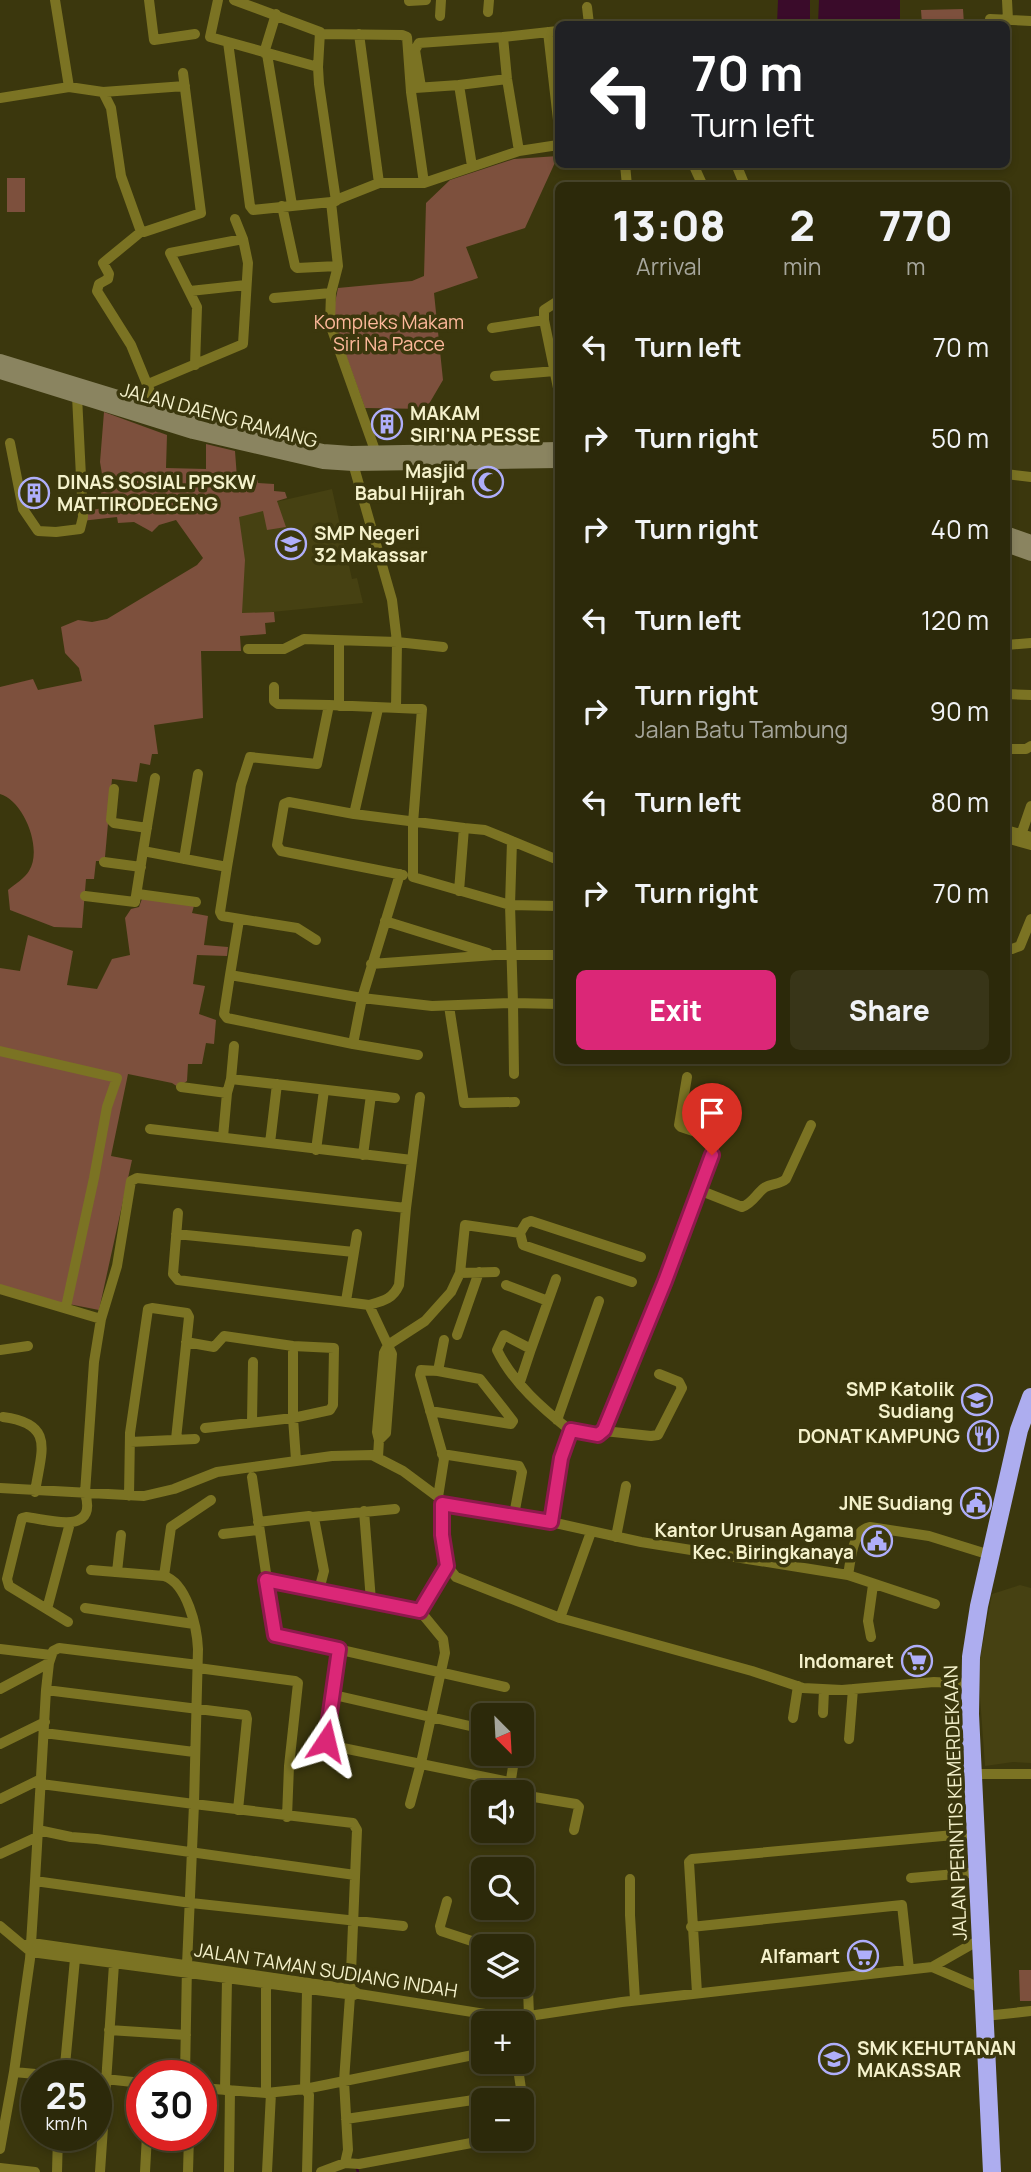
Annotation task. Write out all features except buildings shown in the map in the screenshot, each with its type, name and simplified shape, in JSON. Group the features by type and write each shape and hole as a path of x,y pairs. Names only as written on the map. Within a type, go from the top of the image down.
{"highway":[{"name":"JALAN PERINTIS KEMERDEKAAN","path":"992,2172 970,1714 973,1639 1019,1430 1031,1397"}],"main road":[{"name":"JALAN DAENG RAMANG","path":"2,367 77,396 323,462 540,454 555,450"},
{"name":"JALAN DAENG RAMANG","path":"2,367 157,416"},
{"name":"JALAN DAENG RAMANG","path":"540,454 555,460"},
{"path":"1010,534 1031,542"},
{"path":"1010,546 1031,554"}],"street":[{"path":"55,0 69,87"},
{"path":"149,0 154,40 195,34"},
{"path":"218,0 210,36 318,68"},
{"path":"234,0 276,14 321,34 407,37 416,88"},
{"path":"409,1 426,0"},
{"path":"440,16 441,0"},
{"path":"488,12 489,0"},
{"path":"1007,0 1008,20"},
{"path":"587,8 589,21"},
{"path":"276,14 265,53 295,267 338,266"},
{"path":"989,19 1031,21"},
{"path":"424,183 416,88 417,44 553,32 555,67"},
{"path":"321,34 319,84 334,202 338,266 331,293 330,324 377,458"},
{"path":"359,34 379,183"},
{"path":"503,37 519,151"},
{"path":"228,42 250,206 253,210 334,202 379,183 424,183 519,151 555,145"},
{"path":"157,416 148,384 131,345 97,291 109,275 103,263 142,231 169,225 201,213 183,73"},
{"path":"416,88 459,86 507,79"},
{"path":"0,98 69,87 103,92 185,86"},
{"path":"459,86 472,166"},
{"path":"103,92 111,108 123,184 142,231"},
{"path":"148,384 243,344 248,258 235,219"},
{"path":"195,365 197,307 170,255 171,251 243,239"},
{"path":"190,291 246,285"},
{"path":"274,298 331,293"},
{"path":"495,376 555,371 555,353 544,320 544,310 555,304"},
{"path":"492,328 544,320"},
{"path":"10,443 23,509 38,531 80,529 83,517 77,396"},
{"path":"352,459 392,600 397,642 396,708"},
{"path":"1010,474 1031,477"},
{"path":"248,649 284,649 304,639 397,642 443,647"},
{"path":"316,940 297,928 224,917 219,912 248,758 317,764 334,706 339,641"},
{"path":"1010,645 1031,643"},
{"path":"274,687 274,701 278,704 422,709 413,823 413,877"},
{"path":"1010,694 1031,695"},
{"path":"354,814 378,709"},
{"path":"1010,749 1026,749 1031,746"},
{"path":"184,859 198,774"},
{"path":"85,896 133,903 136,901 155,778"},
{"path":"114,789 111,820 114,823 147,828"},
{"path":"555,859 485,830 413,823 286,802 277,845 281,851 413,877 510,905 555,906"},
{"path":"1026,836 1031,806"},
{"path":"459,891 464,828"},
{"path":"1010,839 1031,845"},
{"path":"512,841 510,905 514,1074"},
{"path":"143,851 227,867"},
{"path":"104,862 141,867"},
{"path":"353,1044 371,964 400,874"},
{"path":"138,894 196,902"},
{"path":"1010,948 1020,946 1031,919"},
{"path":"239,920 224,1014 227,1018 418,1055"},
{"path":"385,921 495,955"},
{"path":"371,964 495,955 555,956"},
{"path":"230,975 410,1005 555,1004"},
{"path":"449,1006 464,1103 515,1102"},
{"path":"223,1137 234,1046"},
{"path":"0,1051 117,1078 107,1107 66,1307"},
{"path":"687,1077 679,1125 681,1128 717,1139"},
{"path":"231,1079 395,1098"},
{"path":"270,1143 277,1084"},
{"path":"181,1087 227,1093"},
{"path":"316,1150 324,1090"},
{"path":"363,1155 371,1096"},
{"path":"178,1213 173,1274 178,1280 369,1305 385,1301 396,1292 399,1285 420,1097"},
{"path":"531,1349 505,1335 501,1337 497,1348 504,1364 536,1402 557,1420 571,1430 598,1435 604,1430 665,1281 717,1139 728,1100"},
{"path":"699,1190 742,1207 750,1204 765,1188 786,1179 811,1125"},
{"path":"150,1129 412,1160"},
{"path":"68,1622 7,1583 24,1517 70,1523 79,1520 89,1508 85,1493 91,1388 101,1319 117,1266 130,1184 134,1179 406,1208"},
{"path":"632,1282 523,1245 520,1233 526,1223 531,1221 640,1257"},
{"path":"378,1457 377,1432 384,1353 388,1345 425,1321 451,1292 460,1273 465,1225 520,1233"},
{"path":"176,1234 354,1252"},
{"path":"346,1301 357,1234"},
{"path":"457,1335 479,1272"},
{"path":"460,1273 495,1272"},
{"path":"520,1382 556,1279"},
{"path":"506,1285 548,1301"},
{"path":"0,1289 101,1319"},
{"path":"557,1420 599,1301"},
{"path":"369,1305 388,1345"},
{"path":"129,1496 130,1442 148,1310 160,1308 188,1314 176,1439"},
{"path":"186,1342 214,1347 224,1336 293,1346 334,1348 333,1408 330,1410 293,1418 205,1428"},
{"path":"438,1370 444,1340"},
{"path":"0,1350 28,1346"},
{"path":"293,1352 296,1460"},
{"path":"252,1421 253,1362"},
{"path":"430,1411 512,1424 513,1422 483,1380 438,1370 424,1369 420,1372 430,1411 444,1462 440,1500 447,1566 462,1580 560,1618 798,1686 824,1690 934,1682 972,1684"},
{"path":"604,1430 658,1435 682,1388 679,1382 659,1374"},
{"path":"3,1417 19,1419 38,1431 42,1447 35,1492"},
{"path":"551,1522 561,1458 571,1430"},
{"path":"130,1442 195,1439"},
{"path":"442,1454 519,1466 523,1472 514,1516"},
{"path":"0,1488 144,1496 174,1489 217,1472 296,1460 360,1455 378,1457 403,1471 440,1500 616,1537 848,1575 935,1604"},
{"path":"252,1477 275,1635 505,1687"},
{"path":"616,1537 626,1486"},
{"path":"164,1576 171,1527 211,1500"},
{"path":"223,1534 312,1517 395,1509"},
{"path":"364,1511 371,1601"},
{"path":"312,1517 316,1522 324,1571 319,1590"},
{"path":"47,1609 70,1523"},
{"path":"848,1575 858,1534 864,1528 870,1527 929,1536 990,1555"},
{"path":"560,1618 591,1532"},
{"path":"117,1572 121,1535"},
{"path":"420,1611 447,1566"},
{"path":"90,1570 164,1576 173,1580 179,1585 198,1639 186,2060"},
{"path":"266,1580 420,1611 443,1639 445,1653 410,1804"},
{"path":"871,1637 868,1621 873,1585"},
{"path":"85,1608 194,1624"},
{"path":"0,2149 2,2125 14,2072 29,1947 47,1690 53,1651 60,1648 298,1683 289,1766 287,1816"},
{"path":"0,1649 50,1659"},
{"path":"339,1649 326,1741 328,1745 421,1763 483,1780"},
{"path":"0,1689 50,1659"},
{"path":"793,1718 798,1686"},
{"path":"849,1739 853,1689"},
{"path":"47,1690 244,1714 247,1716 238,1810"},
{"path":"823,1713 824,1690"},
{"path":"334,1695 471,1726"},
{"path":"0,1744 45,1728 194,1752"},
{"path":"973,1774 1031,1774"},
{"path":"0,1799 41,1781 355,1824 353,1993 344,2081 348,2150 354,2167"},
{"path":"534,1797 576,1804 579,1807 574,1830"},
{"path":"0,1854 38,1833 355,1875"},
{"path":"697,1993 691,1927 689,1862 692,1859 976,1833"},
{"path":"911,1878 978,1872"},
{"path":"630,1879 635,2000"},
{"path":"35,1881 191,1903 403,1926"},
{"path":"447,1901 441,1931 471,1941"},
{"path":"691,1927 902,1905 909,1969"},
{"path":"0,1926 29,1947 75,1959 187,1970 266,1985 353,1993"},
{"name":"JALAN TAMAN SUDIANG INDAH","path":"534,2015 635,2000 932,1967 981,1939"},
{"name":"JALAN TAMAN SUDIANG INDAH","path":"29,1947 471,2012"},
{"path":"66,2060 75,1959"},
{"path":"104,2060 110,2030 114,1964"},
{"path":"932,1967 984,1989"},
{"path":"227,1979 229,2172"},
{"path":"266,1985 267,2172"},
{"path":"307,1990 307,2172"},
{"path":"985,2016 1031,2011"},
{"path":"110,2030 187,2035"},
{"path":"217,2089 268,2093 305,2089 471,2055"},
{"path":"14,2072 21,2073"},
{"path":"346,2119 471,2100"},
{"path":"321,2172 471,2143"},
{"path":"57,2172 58,2151"},
{"path":"100,2151 100,2172"},
{"path":"145,2172 147,2151"},
{"path":"188,2172 189,2151"},
{"path":"5,2170 35,2172"}],"shaded area":[{"path":"778,0 810,0 810,21 777,21"},
{"path":"819,0 900,0 900,21 818,21"},
{"name":"SMP Negeri 32 Makassar","path":"332,489 352,579 357,578 363,603 241,615 237,511"},
{"path":"1020,1585 1031,1588 1031,1763 1013,1762 985,1766 978,1669 992,1594"}],"green space":[{"path":"963,9 964,21 922,21 921,10"},
{"name":"Kompleks Makam Siri Na Pacce","path":"555,156 555,163 525,228 466,247 478,278 434,293 443,380 426,409 365,408 332,317 338,288 412,281 424,276 426,203 450,180 514,159"},
{"path":"7,178 25,178 25,212 7,212"},
{"path":"104,412 167,435 166,468 206,469 206,444 235,451 237,478 258,478 258,483 274,484 274,491 285,492 287,498 277,501 286,527 267,530 263,511 239,517 245,560 242,613 274,612 275,622 265,623 266,634 240,636 241,651 201,651 203,718 154,725 158,754 152,754 150,765 140,763 137,782 112,779 105,857 96,861 94,879 86,879 82,928 54,927 10,910 8,890 29,871 34,851 29,827 23,816 9,798 0,794 0,687 33,679 38,690 82,681 79,668 65,653 61,627 78,620 92,622 107,619 197,565 203,558 176,520 159,525 152,532 134,522 118,523 117,517 81,521 80,512 103,508 100,487 104,486 100,462"},
{"path":"143,896 195,902 192,913 208,916 204,945 228,947 227,956 197,955 193,984 205,986 199,1014 216,1020 214,1044 206,1043 202,1064 188,1064 187,1081 178,1087 172,1083 128,1074 111,1156 132,1160 99,1310 33,1297 0,1287 0,968 20,971 28,935 73,951 67,985 97,989 112,959 130,955 125,918 131,909 139,907"},
{"path":"1019,1970 1031,1970 1031,2001 1020,2001"}],"place":[{"name":"MAKAM SIRI'NA PESSE","path":"387,424"},
{"name":"Masjid Babul Hijrah","path":"488,482"},
{"name":"DINAS SOSIAL PPSKW MATTIRODECENG","path":"34,493"},
{"name":"SMP Negeri 32 Makassar","path":"291,544"},
{"name":"SMP Katolik Sudiang","path":"977,1400"},
{"name":"DONAT KAMPUNG","path":"983,1436"},
{"name":"JNE Sudiang","path":"976,1503"},
{"name":"Kantor Urusan Agama Kec. Biringkanaya","path":"877,1541"},
{"name":"Indomaret","path":"917,1661"},
{"name":"Alfamart","path":"863,1956"},
{"name":"SMK KEHUTANAN MAKASSAR","path":"834,2059"}],"route":[{"path":"326,1741 339,1649 275,1635 266,1580 420,1611 447,1566 442,1535 442,1504 551,1522 561,1458 571,1430 598,1435 603,1432 665,1281 712,1155"}]}
